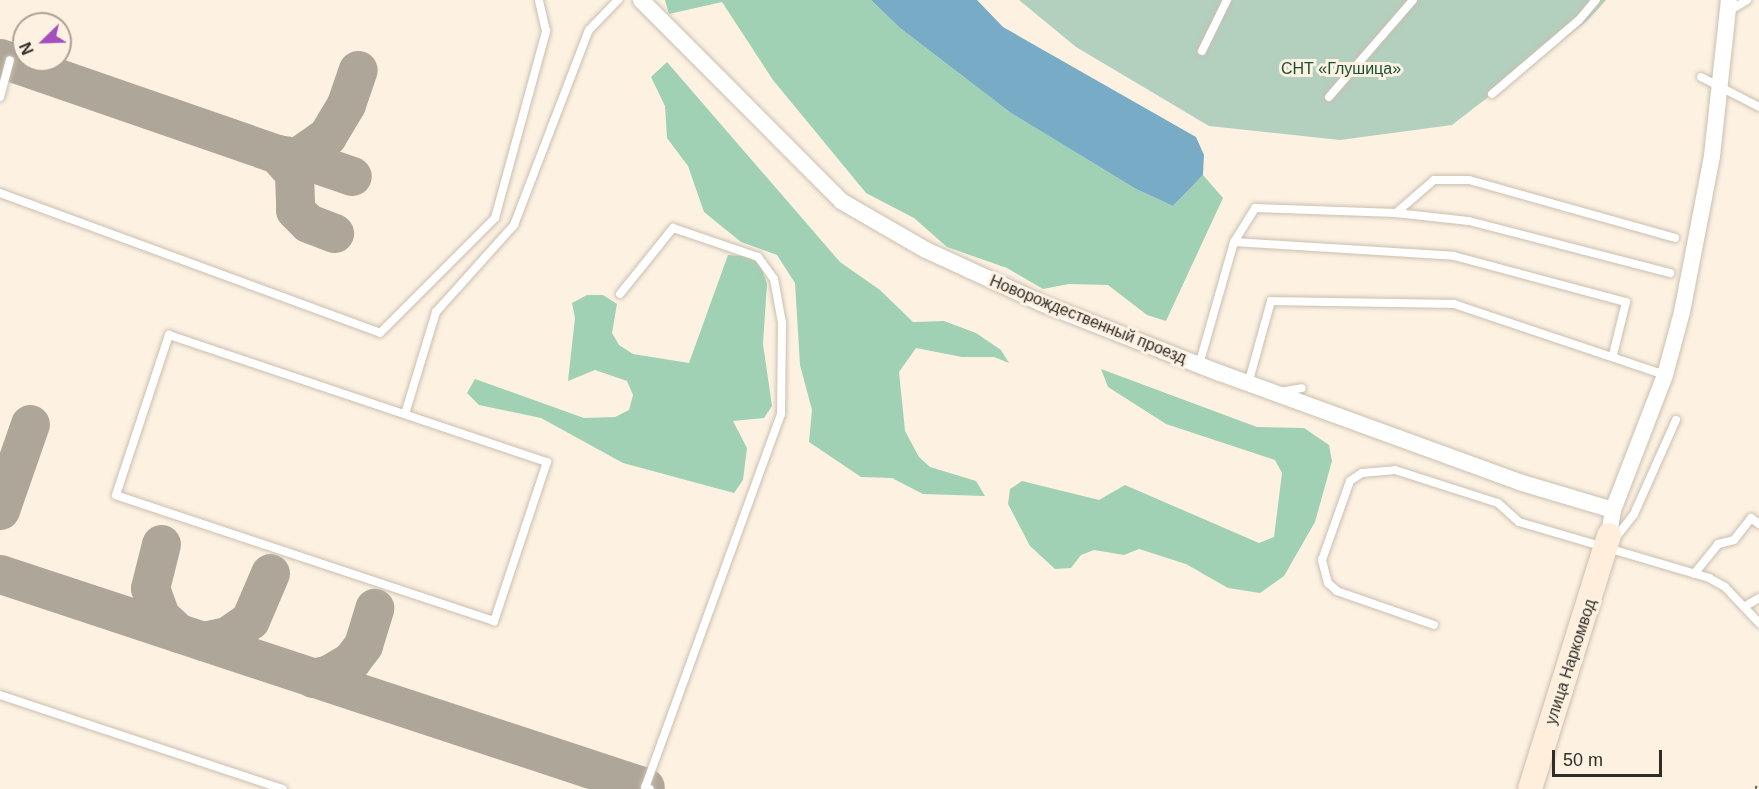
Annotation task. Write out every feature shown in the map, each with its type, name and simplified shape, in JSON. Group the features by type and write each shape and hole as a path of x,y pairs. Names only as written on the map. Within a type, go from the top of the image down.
{"street":[{"name":"Новорождественный проезд","path":"641,0 842,201 926,250 1041,303 1248,384 1519,482 1612,500"},
{"path":"1607,543 1612,500 1665,375 1710,167 1729,5"},
{"name":"улица Наркомвод","path":"1530,789 1607,543"}],"lane":[{"path":"0,193 380,333 495,218 546,30 539,0"},
{"path":"405,414 436,312 514,225 589,30 618,0"},
{"path":"1202,51 1227,0"},
{"path":"1329,97 1413,0"},
{"path":"1492,94 1579,20 1596,0"},
{"path":"1729,5 1747,0"},
{"path":"0,97 10,60"},
{"path":"1701,77 1759,107"},
{"path":"1396,213 1434,180 1469,180 1675,238"},
{"path":"1199,365 1234,242 1255,207 1396,213 1469,221 1670,273"},
{"path":"620,294 673,228 758,256 768,265 779,294 783,345 781,414 645,787 650,789"},
{"path":"1234,242 1454,256 1626,302 1613,355"},
{"path":"1248,384 1271,301 1454,304 1613,355 1665,375"},
{"path":"169,335 405,414 547,462 494,621 116,495 169,335"},
{"path":"1273,393 1302,388"},
{"path":"1607,543 1634,514 1676,420"},
{"path":"1434,625 1337,591 1328,583 1322,560 1350,481 1362,473 1395,470 1498,503 1519,522 1607,543 1694,574 1725,587 1759,623"},
{"path":"1694,574 1718,544 1734,540 1751,518 1759,524"},
{"path":"1744,607 1759,598"},
{"path":"0,695 283,789"}],"green space":[{"path":"665,0 871,0 900,28 1011,113 1136,189 1173,206 1203,175 1223,198 1166,321 1147,315 1108,285 1069,284 1043,289 1007,268 947,247 914,218 866,193 773,80 722,2 669,14"},
{"name":"СНТ «Глушица»","path":"1019,0 1606,0 1587,21 1452,125 1340,140 1209,126 1076,47"},
{"path":"667,62 840,262 880,290 913,322 944,321 976,333 1001,350 1009,363 994,357 962,357 916,348 899,372 905,431 919,457 930,467 976,481 985,496 923,494 892,478 861,477 809,442 812,410 800,365 795,283 777,255 741,242 704,212 688,166 667,138 665,106 651,77"},
{"path":"728,255 758,257 767,284 763,344 772,406 764,418 733,421 747,448 743,480 734,493 623,463 541,418 479,405 467,393 475,379 584,418 615,417 629,410 633,395 627,381 595,370 568,381 575,318 572,303 587,295 603,295 617,304 612,333 619,345 633,354 689,363"},
{"path":"1101,369 1257,427 1304,428 1329,445 1332,461 1315,522 1284,576 1260,593 1228,588 1186,564 1139,549 1124,555 1094,550 1081,555 1071,568 1055,569 1030,546 1008,504 1010,489 1022,481 1099,500 1125,485 1259,543 1274,537 1282,473 1275,460 1166,424 1108,387"}],"water":[{"path":"871,0 977,0 1003,27 1196,137 1204,155 1203,175 1173,206 1136,189 1011,113 900,28"}],"taxiway":[{"path":"0,58 277,154 297,157 352,176"},
{"path":"297,157 327,136 346,104 358,70"},
{"path":"277,154 294,173 295,210 308,223 334,233"},
{"path":"0,510 30,424"},
{"path":"161,544 150,588 160,616 178,633"},
{"path":"203,641 227,636 250,620 270,573"},
{"path":"0,574 645,787"},
{"path":"313,678 329,674 351,661 363,645 374,608"}]}
